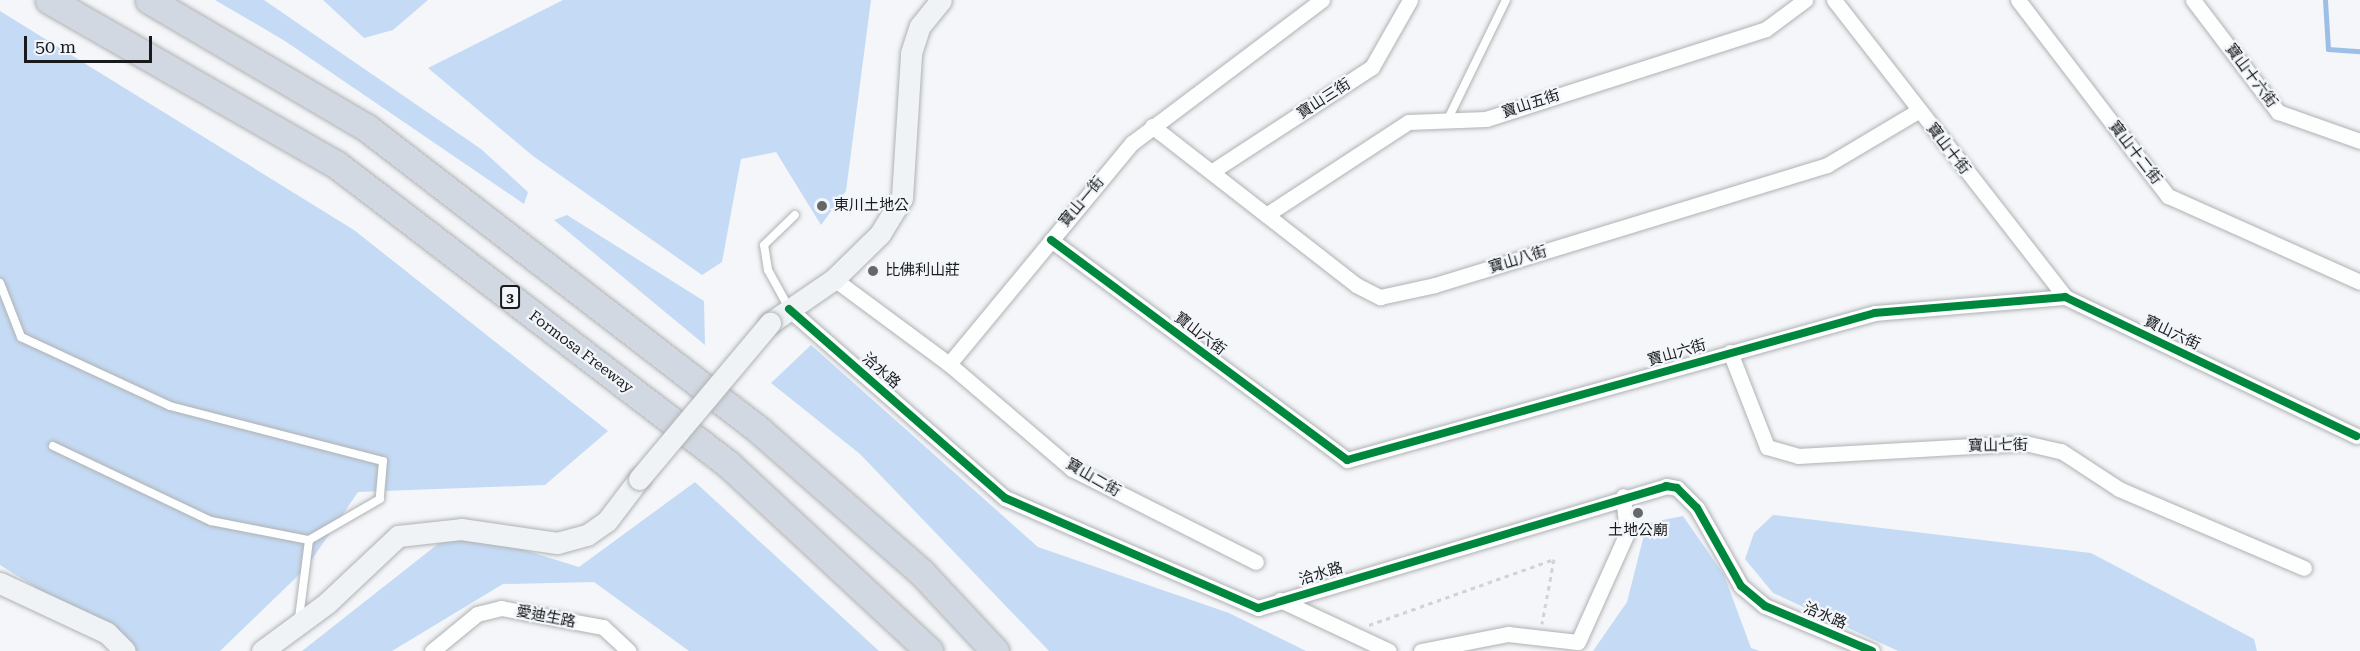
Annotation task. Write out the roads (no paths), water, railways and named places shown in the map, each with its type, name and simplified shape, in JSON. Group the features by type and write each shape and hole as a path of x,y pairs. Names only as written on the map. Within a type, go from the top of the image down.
{"highway":[{"name":"Formosa Freeway","path":"49,0 337,165 727,463 929,651"},
{"path":"149,0 377,135 760,431 922,573 995,651"}],"street":[{"path":"262,651 298,625 398,536 461,529 557,543 587,535 607,521 639,479 770,323 834,279 880,234 902,198 911,53 920,26 941,0"},
{"name":"寶山一街","path":"949,364 1051,240 1152,126 1322,0"},
{"name":"寶山三街","path":"1211,172 1372,67 1410,0"},
{"name":"寶山五街","path":"1266,215 1408,122 1448,118 1486,118 1766,29 1805,0"},
{"name":"寶山十街","path":"1834,0 1918,111 2065,297"},
{"name":"寶山十二街","path":"2018,0 2168,196 2360,282"},
{"name":"寶山十六街","path":"2193,0 2278,112 2360,141"},
{"name":"寶山八街","path":"1152,126 1356,285 1380,297 1435,285 1827,165 1918,111"},
{"name":"寶山六街","path":"1051,240 1347,460 1875,313 2065,297 2357,436"},
{"path":"834,279 949,364"},
{"name":"洽水路","path":"789,309 1005,498 1258,608 1623,496 1677,488 1697,508 1741,586 1765,606 1872,651"},
{"name":"寶山七街","path":"1730,352 1767,447 1798,456 2025,443 2061,451 2119,489 2304,568"},
{"name":"寶山二街","path":"949,364 1072,469 1256,562"},
{"path":"1421,651 1508,634 1578,642 1627,533 1623,496"},
{"path":"0,584 107,633 125,651"},
{"name":"洽水路","path":"1280,600 1389,651"},
{"name":"愛迪生路","path":"432,651 454,628 501,608 603,627 629,651"}],"lane":[{"path":"1448,118 1506,0"},
{"path":"789,309 768,270 764,245 795,215"},
{"path":"0,283 21,337 149,396 383,460 380,499 309,540 211,521 53,446"},
{"path":"298,625 309,540"}],"waterway":[{"path":"2325,0 2328,49 2360,51"}],"place":[{"name":"東川土地公","path":"822,206"},
{"name":"比佛利山莊","path":"873,271"},
{"name":"土地公廟","path":"1638,513"}]}
